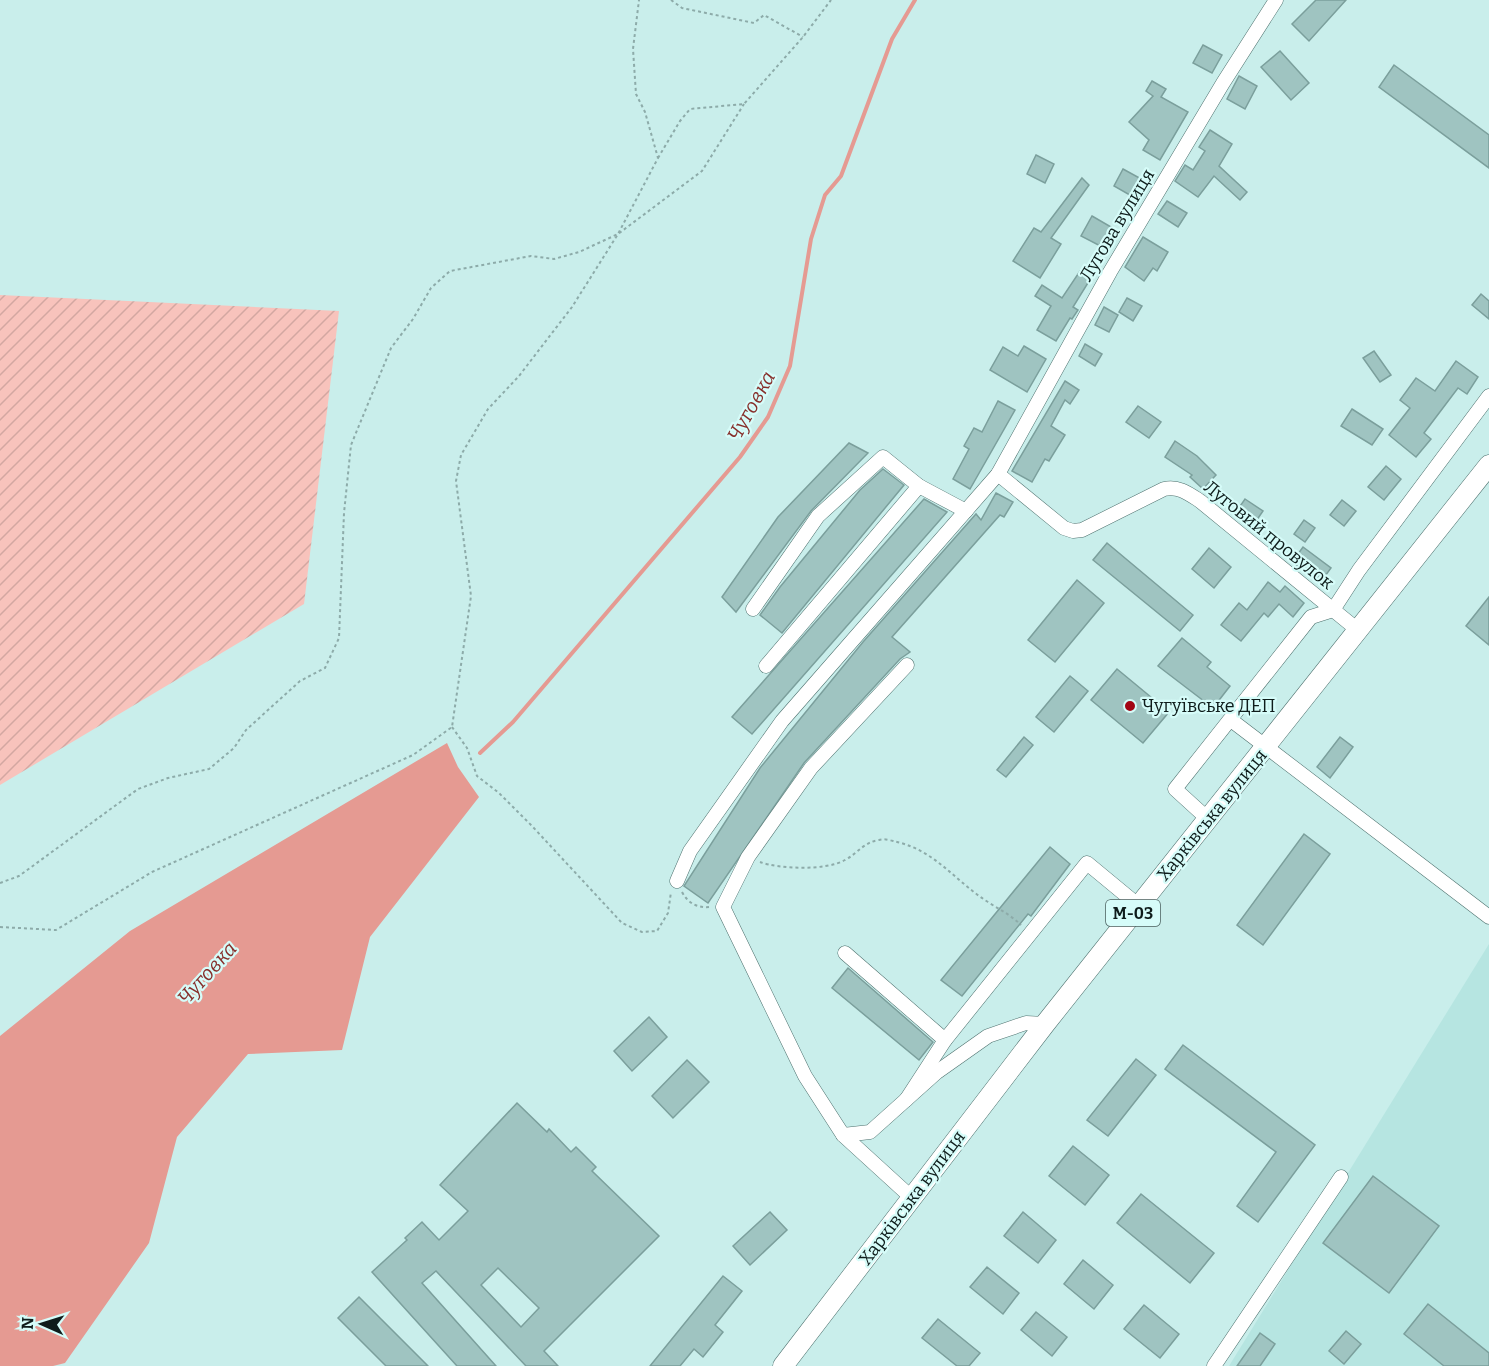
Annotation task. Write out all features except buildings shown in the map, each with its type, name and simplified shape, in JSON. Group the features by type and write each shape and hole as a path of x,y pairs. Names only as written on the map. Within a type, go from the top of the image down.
{"highway":[{"name":"Харківська вулиця","path":"783,1366 1045,1024 1489,465"}],"street":[{"name":"Лугова вулиця","path":"677,881 690,851 782,721 998,474 1110,272 1223,83 1276,0"},
{"path":"1209,820 1175,789 1311,617 1333,610 1359,570 1489,396"},
{"path":"753,609 818,516 883,457 919,486 966,511"},
{"name":"Луговий провулок","path":"998,474 1064,528 1072,531 1082,530 1164,489 1173,487 1183,490 1200,501 1359,631"},
{"path":"766,666 919,486"},
{"path":"907,665 811,768 748,858 723,907 805,1076 843,1135 912,1198"},
{"path":"1231,720 1489,917"},
{"path":"906,1100 945,1040 1087,863 1138,906"},
{"path":"845,953 945,1040"},
{"path":"843,1135 870,1132 937,1072 988,1036 1026,1023 1045,1024"},
{"path":"1214,1366 1341,1177"}],"path":[{"path":"639,0 633,49 636,94 645,112 658,158"},
{"path":"671,0 682,8 754,22 764,15 803,38"},
{"path":"0,883 19,876 138,789 168,777 209,769 234,748 246,730 300,681 325,668 339,638 344,513 351,444 391,348 413,319 431,288 450,271 531,256 554,259 579,252 618,234 702,171 744,104 803,38 831,0"},
{"path":"677,881 670,895 668,913 657,931 642,932 622,923 532,826 499,793 477,776 468,748 452,727 471,596 456,481 461,455 488,409 519,376 572,307 618,234 658,158 690,109 744,104"},
{"path":"0,927 56,930 152,872 413,754 452,727"},
{"path":"748,858 774,867 816,866 844,861 863,845 882,839 909,845 939,861 987,902 1008,912 1030,933"},
{"path":"677,881 686,898 699,908 723,907"}],"shaded area":[{"path":"0,295 339,311 304,604 0,785"},
{"path":"1489,944 1489,1366 1229,1366"}],"water":[{"path":"447,743 458,767 479,797 370,937 342,1050 248,1054 177,1137 149,1243 65,1363 53,1366 0,1366 0,1036 130,931"}],"waterway":[{"name":"Чуговка","path":"480,753 513,722 740,457 768,417 790,366 811,239 825,195 841,176 892,39 915,0"}],"place":[{"name":"Чугуївське ДЕП","path":"1130,706"}]}
